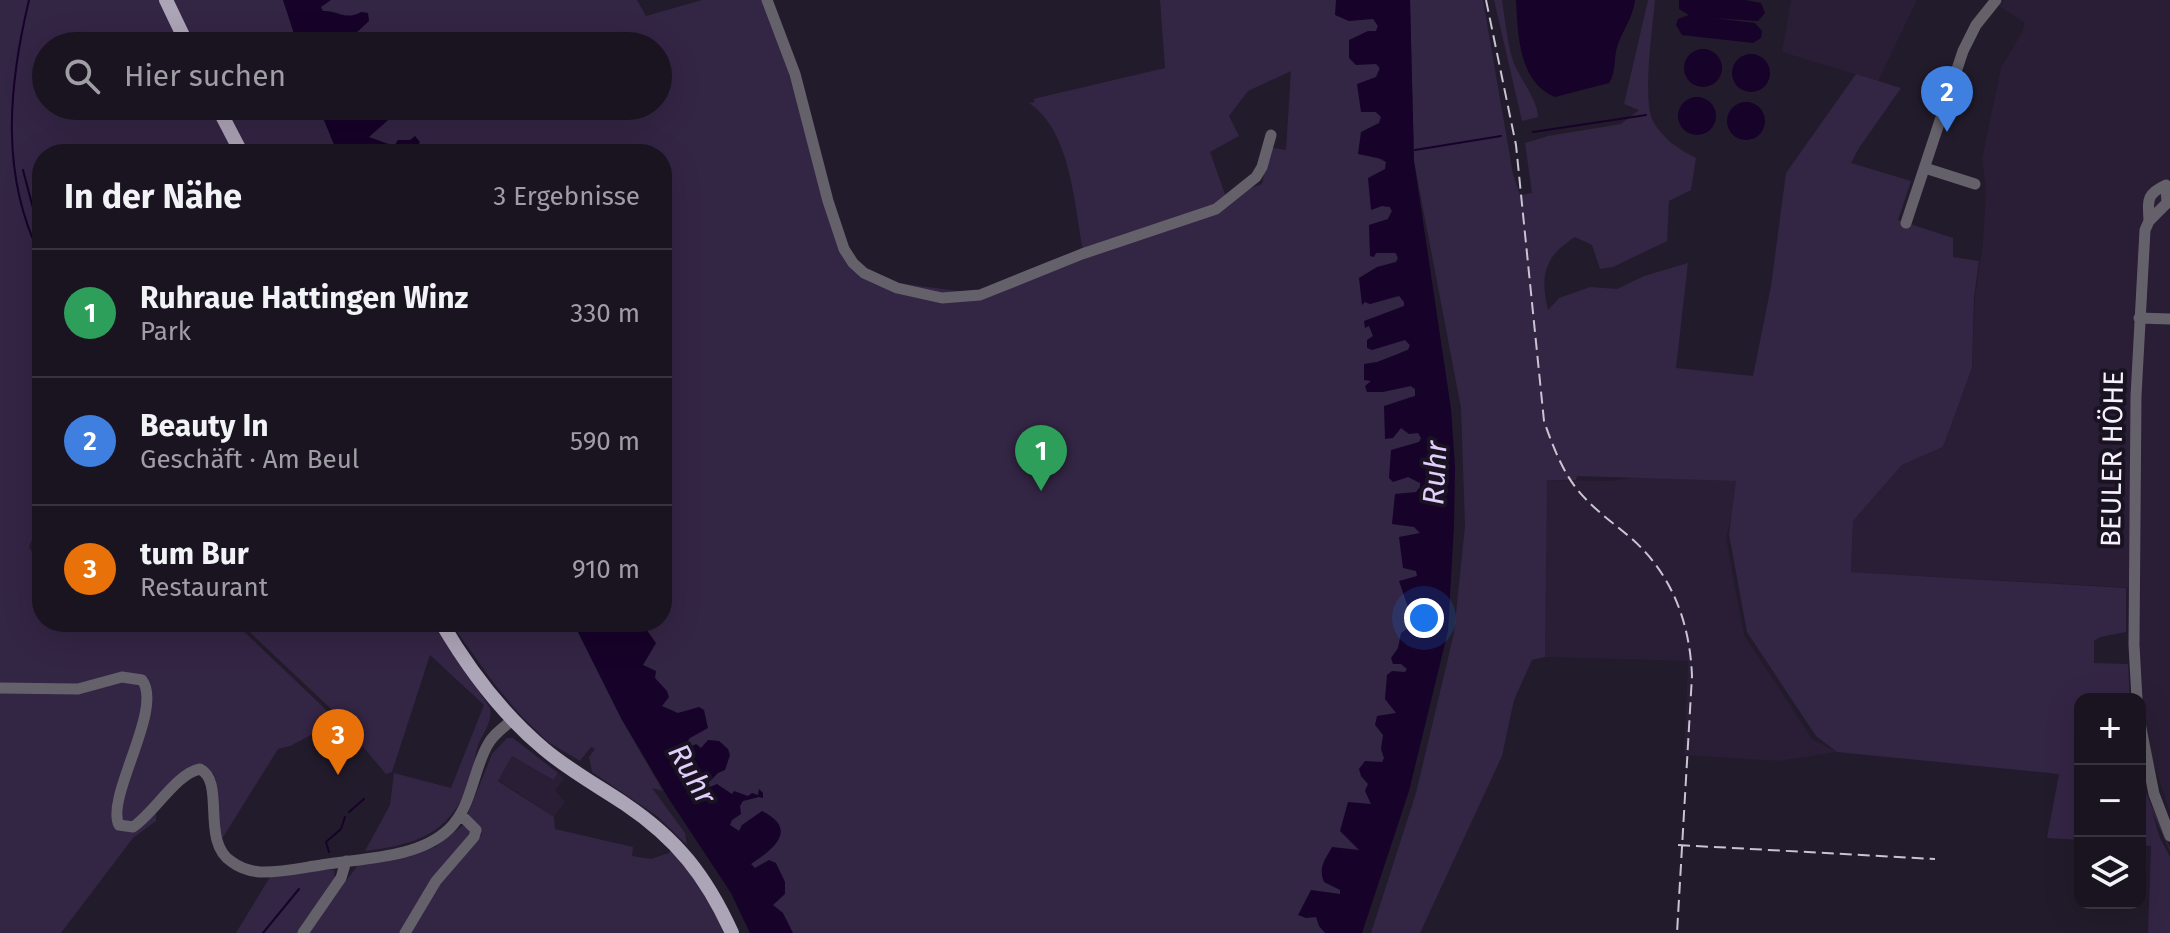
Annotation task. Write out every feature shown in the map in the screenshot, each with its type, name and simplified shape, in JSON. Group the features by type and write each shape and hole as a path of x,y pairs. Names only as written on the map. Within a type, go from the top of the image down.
{"main road":[{"path":"166,0 181,32"},
{"path":"224,120 237,144"},
{"path":"447,632 483,687 512,720 555,758 668,837 691,861 712,890 732,933"}],"street":[{"path":"767,0 795,74 830,209 844,249 864,273 897,288 942,298 980,295 1092,251 1216,209 1256,177 1271,135"},
{"path":"1906,223 1963,51 1976,25 1996,0"},
{"path":"1925,168 1975,184"},
{"name":"BEULER HÖHE","path":"2137,693 2134,645 2139,318 2145,230 2149,221"},
{"path":"2139,318 2170,319"},
{"path":"0,688 78,689 122,677 142,680 148,690 145,710 116,808 119,825 133,827 148,817 186,774 200,769 208,776 217,843 228,860 242,868 261,872 396,853 442,834 461,815 469,800 488,742 512,720"},
{"path":"2146,753 2154,794 2170,836"},
{"path":"405,933 436,881 474,837 476,830 461,815"},
{"path":"303,933 341,878 346,861"}],"shaded area":[{"path":"0,0 159,0 175,32 32,32 32,120 219,120 232,144 32,144 32,540 29,547 32,552 32,632 244,632 343,726 320,740 315,733 278,749 220,842 215,778 202,765 156,802 156,821 133,838 61,933 0,933"},
{"path":"171,0 283,0 294,32 187,32"},
{"path":"317,0 637,0 646,16 702,0 765,0 848,257 875,280 973,293 1083,250 1062,150 1043,115 1029,103 1035,102 1033,99 1165,68 1160,0 1367,0 1378,26 1376,31 1370,32 1380,73 1376,77 1375,112 1381,116 1379,159 1386,162 1382,206 1390,207 1392,211 1388,219 1386,253 1394,251 1398,258 1387,265 1404,302 1404,306 1393,311 1398,341 1405,340 1410,345 1409,349 1400,353 1411,386 1416,390 1416,396 1408,398 1422,438 1419,442 1422,612 1379,820 1325,933 784,933 667,718 626,632 672,632 672,144 373,144 362,120 672,120 672,32 329,32","holes":["1291,71 1286,150 1269,147 1262,184 1226,197 1210,152 1239,136 1229,116 1248,91"]},
{"path":"1410,0 1483,0 1513,174 1520,195 1532,193 1525,143 1548,136 1621,124 1639,110 1624,104 1648,0 1655,0 1648,81 1650,111 1653,121 1666,138 1696,158 1691,190 1669,201 1667,241 1613,267 1600,269 1592,245 1575,237 1565,244 1547,268 1544,287 1548,310 1559,298 1590,287 1617,289 1644,276 1688,263 1676,368 1753,376 1771,286 1786,173 1856,74 1901,88 1851,163 1911,181 1898,220 1953,238 1953,257 1979,261 1974,297 1972,368 1943,447 1902,465 1853,521 1851,572 2126,588 2126,632 2094,641 2094,663 2128,664 2130,693 2074,693 2074,840 2047,838 2059,774 1837,752 1816,736 1747,632 1729,534 1736,481 1577,476 1576,480 1547,480 1545,657 1532,660 1514,700 1502,756 1420,933 1371,933 1416,793 1454,633 1465,526 1461,408 1414,161"},
{"path":"1494,0 1502,0 1512,58 1535,103 1538,117 1522,121"},
{"path":"1791,0 1917,0 1878,81 1782,52"},
{"path":"2005,0 2170,0 2170,813 2148,746 2146,693 2141,693 2137,588 1851,572 1853,521 1902,465 1943,447 1972,368 1975,296 1986,190 1982,159 2001,68 2025,23 1999,6"},
{"path":"231,120 325,120 333,144 243,144"},
{"path":"1639,477 1741,481 1726,537 1744,635 1812,739 1837,752 1779,761 1684,755 1688,661 1545,657 1546,480 1611,481"},
{"path":"250,632 441,632 490,708 490,719 477,749 470,781 451,816 414,841 365,851 390,805 394,773 451,788 484,705 430,655 392,772 386,774 329,707"},
{"path":"457,632 578,632 623,722 663,791 652,788 685,833 687,845 657,816 592,772 589,757 595,749 591,747 580,761 548,742 495,685"},
{"path":"507,738 513,738 558,773 553,780 512,756 498,781 554,817 555,829 633,847 632,856 651,859 669,853 672,847 691,869 726,933 407,933 438,881 482,834 467,816 492,754"},
{"path":"512,756 552,780 558,773 564,779 555,790 565,802 554,817 498,780"},
{"path":"2146,793 2170,848 2170,851 2152,812 2170,857 2170,933 2148,933 2151,846 2146,846"},
{"path":"463,825 469,829 470,835 403,933 308,933 360,862 435,847"},
{"path":"334,870 335,880 298,933 236,933 270,877"}],"water":[{"path":"283,0 331,0 321,7 323,11 346,15 368,13 369,21 357,32 293,32"},
{"name":"Ruhr","path":"1336,0 1410,0 1414,161 1451,409 1455,467 1448,631 1409,791 1362,933 1325,933 1316,917 1298,915 1311,890 1340,894 1340,890 1324,882 1323,864 1332,847 1359,850 1340,831 1348,802 1371,804 1365,791 1368,784 1359,769 1365,761 1382,762 1383,735 1375,725 1377,716 1396,713 1385,699 1387,675 1407,669 1401,664 1393,664 1391,658 1398,648 1401,633 1413,622 1399,581 1417,576 1416,571 1403,568 1399,537 1420,533 1414,527 1392,524 1395,494 1416,492 1420,483 1408,477 1393,482 1389,478 1391,450 1419,442 1421,438 1418,433 1409,434 1401,428 1393,438 1385,439 1384,406 1415,396 1415,389 1411,386 1367,392 1365,386 1371,381 1364,380 1364,364 1408,350 1410,345 1405,340 1372,350 1367,348 1367,340 1373,336 1369,326 1365,328 1364,321 1404,306 1404,302 1399,296 1362,305 1359,278 1377,267 1396,262 1398,258 1396,253 1370,256 1369,225 1388,219 1392,211 1390,207 1382,206 1371,210 1368,178 1385,169 1386,162 1358,154 1361,132 1379,123 1381,117 1376,112 1361,112 1357,84 1376,77 1380,68 1376,64 1356,65 1349,58 1349,40 1368,31 1376,31 1378,26 1373,19 1349,21 1335,15"},
{"path":"1516,0 1635,0 1618,44 1609,83 1555,97 1543,90 1534,80 1522,55"},
{"path":"1679,0 1745,0 1761,3 1765,13 1758,21 1713,18 1755,23 1762,31 1761,38 1753,43 1682,35 1676,25 1678,19 1689,15 1679,9"},
{"path":"1703,49 1716,55 1722,68 1716,81 1703,87 1690,81 1684,68 1690,55"},
{"path":"1751,54 1764,60 1770,73 1764,86 1751,92 1738,86 1732,73 1738,60"},
{"path":"1697,97 1710,103 1716,116 1710,129 1697,135 1684,129 1678,116 1684,103"},
{"path":"1746,102 1759,108 1765,121 1759,134 1746,140 1733,134 1727,121 1733,108"},
{"path":"324,120 388,120 369,137 388,144 334,144"},
{"path":"415,136 420,142 395,144 398,140 410,140"},
{"name":"Ruhr","path":"578,632 648,632 656,643 643,665 656,671 655,678 667,691 669,697 662,706 678,713 699,707 704,710 708,728 690,738 684,746 689,748 696,744 701,748 708,740 719,741 728,749 730,755 725,770 706,785 717,784 732,794 734,791 748,796 752,793 758,795 759,789 763,793 763,798 743,801 741,814 730,825 739,831 742,825 762,811 779,825 781,832 774,846 751,864 755,868 769,860 776,863 785,882 785,894 773,905 783,913 793,933 750,933 731,893 669,799 621,718"}],"waterway":[{"path":"29,0 16,66 12,132 19,196 32,235"},
{"path":"1533,132 1646,115"},
{"path":"1415,150 1501,136"},
{"path":"23,170 32,204"},
{"path":"349,812 364,799"},
{"path":"329,852 326,842 341,829 345,817"},
{"path":"263,933 299,889"}],"railway":[{"path":"1486,0 1516,145 1544,421 1561,464 1576,488 1658,567 1676,601 1687,637 1692,676 1677,933"},
{"path":"1678,845 1935,859"}],"place":[{"name":"Beauty In","path":"1947,132"},
{"name":"Ruhraue Hattingen Winz","path":"1041,491"},
{"name":"tum Bur","path":"338,775"}]}
